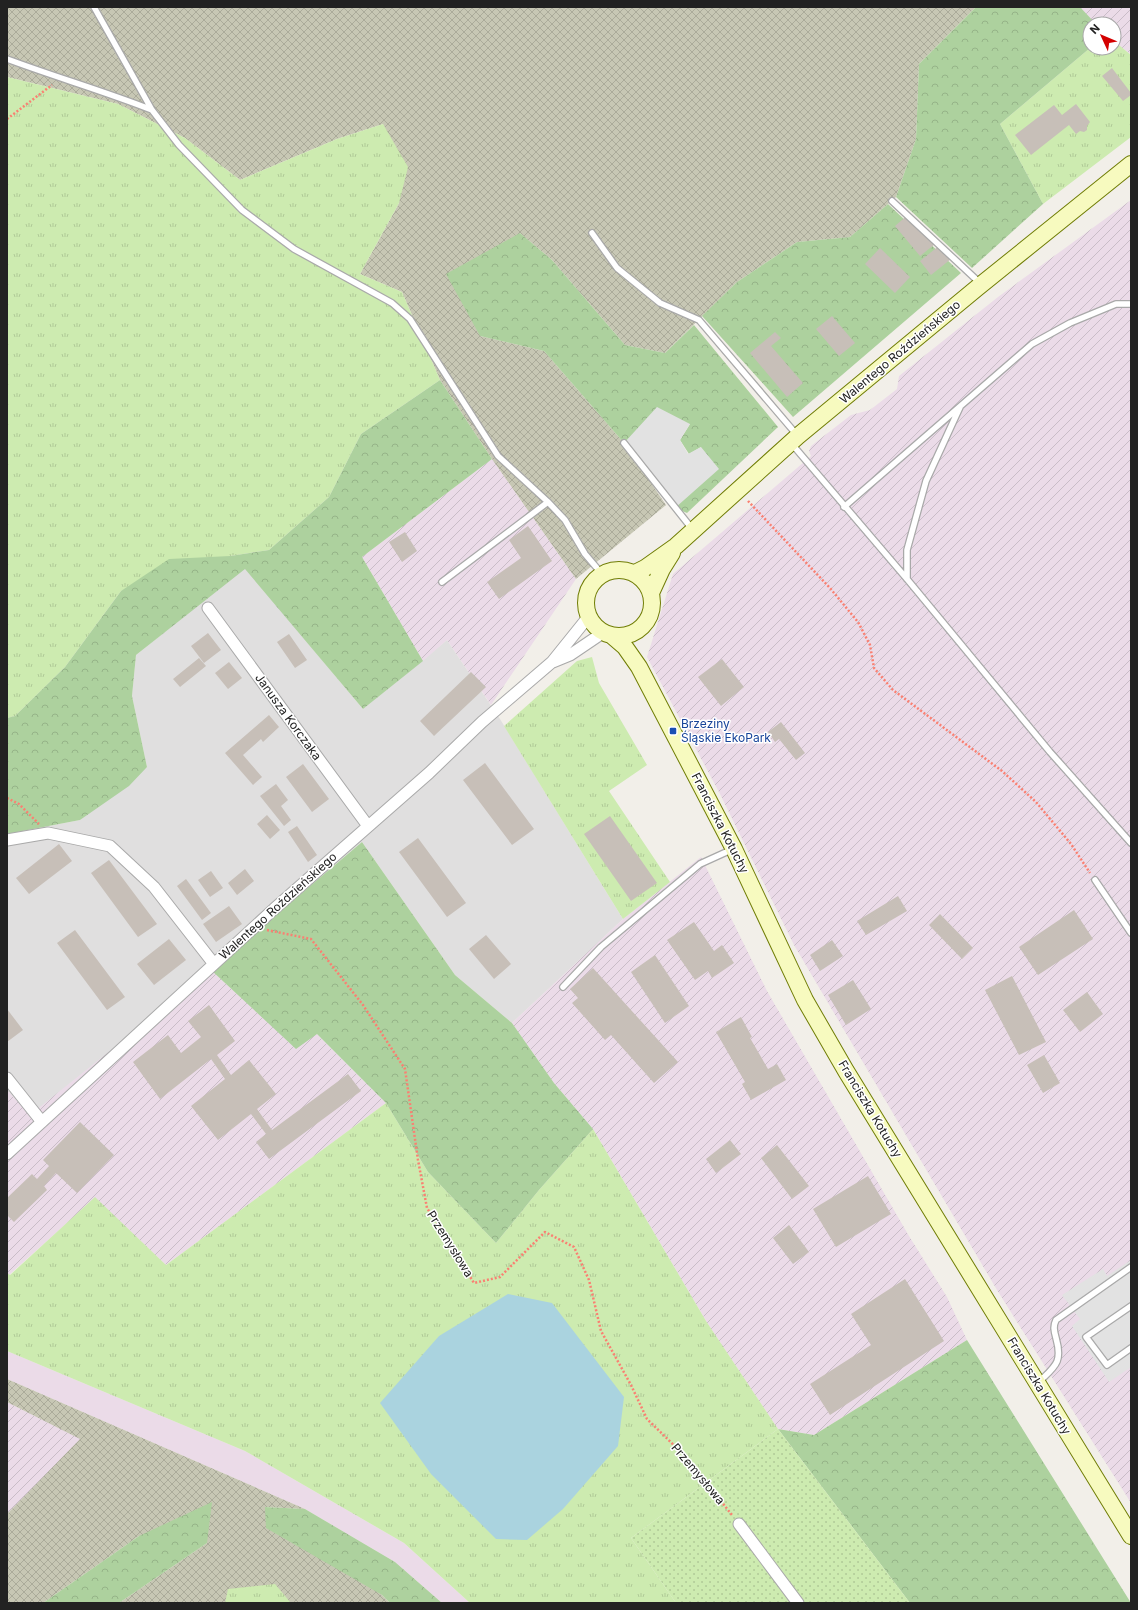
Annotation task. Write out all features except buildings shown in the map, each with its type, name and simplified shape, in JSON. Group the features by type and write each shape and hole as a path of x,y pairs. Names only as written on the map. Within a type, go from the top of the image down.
{"street":[{"name":"Walentego Roździeńskiego","path":"635,573 645,568 676,546 794,440 981,285 1131,164"},
{"name":"Walentego Roździeńskiego","path":"651,593 662,569 676,546"},
{"path":"618,569 635,573 646,583 651,593 651,613 640,629 631,634 621,636 607,634 597,628 589,616 586,607 588,593 594,580 602,574 618,569"},
{"name":"Janusza Korczaka","path":"208,608 368,826"},
{"name":"Walentego Roździeńskiego","path":"7,1154 253,928 429,773 482,722 552,662 589,616"},
{"name":"Franciszka Kotuchy","path":"639,667 638,641 640,629"},
{"name":"Walentego Roździeńskiego","path":"552,662 570,655 607,634"},
{"name":"Franciszka Kotuchy","path":"607,634 624,647 639,667 734,849 806,1000 846,1070 1131,1536"},
{"path":"7,840 48,833 110,846 154,887 214,964"},
{"path":"7,1078 42,1122"},
{"path":"739,1524 798,1603"}],"lane":[{"path":"94,7 152,110 179,145 242,210 294,249 392,303 410,319 498,456 548,502 565,520 585,554 602,574"},
{"path":"7,60 102,91 152,110"},
{"path":"892,201 981,285"},
{"path":"592,233 617,268 660,303 699,320 794,440 844,507 907,579 1050,752 1131,843"},
{"path":"844,507 1032,344 1070,323 1116,304 1131,304"},
{"path":"907,579 907,550 926,481 961,406"},
{"path":"624,443 693,530"},
{"path":"442,582 548,502"},
{"path":"563,987 602,947 700,864 734,849"},
{"path":"1095,880 1131,933"},
{"path":"1038,1383 1054,1367 1059,1358 1060,1349 1054,1326 1056,1320 1131,1267"},
{"path":"1131,1306 1086,1337 1107,1365 1131,1348"}],"path":[{"path":"7,119 60,78"},
{"path":"740,488 750,504 830,588 858,622 870,645 874,668 893,690 1002,771 1036,802 1071,844 1095,880"},
{"path":"7,798 19,804 48,833"},
{"name":"Przemysłowa","path":"253,928 311,939 363,1005 405,1069 418,1160 427,1208 474,1283 500,1277 545,1232 574,1247 589,1280 601,1331 631,1385 647,1419 685,1456 739,1524"}],"shaded area":[{"path":"7,7 976,7 919,64 916,139 896,197 850,237 797,242 737,282 665,353 625,345 552,260 520,233 480,336 544,351 624,443 666,505 576,579 492,459 440,380 402,292 360,274 399,203 383,124 337,139 240,180 185,138 118,104 7,77"},
{"path":"1080,7 1131,7 1131,55 1122,48 1122,16 1088,16"},
{"path":"1131,200 1131,1503 997,1290 794,945 720,794 647,657 673,574 811,456 809,451 811,446 851,415 870,410 897,389 899,376 998,297"},
{"path":"657,407 690,424 680,440 688,454 701,447 719,469 675,508 624,443"},
{"path":"492,459 576,579 491,705 447,640 423,661 362,557"},
{"path":"245,568 363,709 447,640 500,719 623,919 512,1023 455,975 362,842 211,970 30,1116 7,1090 7,834 80,820 147,767 132,696 136,655"},
{"path":"701,857 767,991 909,1236 947,1297 967,1340 814,1435 778,1429 706,1321 593,1129 554,1083 512,1023 623,919"},
{"path":"211,970 296,1048 316,1033 386,1103 166,1265 95,1198 9,1275 7,1273 7,1090 30,1115"},
{"path":"1131,1260 1131,1367 1109,1382 1072,1326 1080,1319 1062,1295 1103,1269 1107,1276"},
{"path":"7,1351 245,1451 404,1543 470,1603 442,1603 395,1562 305,1509 7,1379"},
{"path":"7,1379 305,1509 265,1507 382,1595 390,1603 119,1603 207,1543 139,1536 43,1603 7,1603 7,1514 80,1439 7,1402"},
{"path":"7,1402 81,1439 7,1514"}],"green space":[{"path":"976,7 1080,7 1088,16 1082,16 1082,55 1000,124 1043,204 972,268 896,197 916,139 919,64"},
{"path":"1122,48 1131,55 1131,137 1043,204 1000,124 1082,55 1082,56 1122,56"},
{"path":"7,77 118,104 185,138 240,180 337,139 383,124 408,167 399,203 360,274 402,292 440,380 361,434 329,497 269,550 230,556 121,591 65,667 15,716 7,718"},
{"path":"888,204 961,273 793,417 702,316 737,282 797,242 850,237"},
{"path":"520,233 552,260 625,345 665,353 694,325 778,427 687,513 675,508 701,447 689,454 680,440 690,424 624,443 544,351 480,336 446,274"},
{"path":"440,380 492,459 362,557 423,661 363,709 245,569 136,655 132,696 147,767 129,786 80,820 7,834 7,718 15,716 65,667 121,591 169,559 230,556 269,550 329,497 361,434"},
{"path":"592,657 599,683 647,765 609,791 670,882 623,919 504,726 577,661"},
{"path":"362,842 455,975 512,1023 554,1083 593,1129 539,1190 496,1243 428,1172 386,1103 317,1034 296,1049 211,970"},
{"path":"386,1103 428,1172 496,1243 539,1190 593,1129 706,1321 778,1429 631,1538 676,1603 470,1603 404,1543 245,1451 7,1351 7,1273 10,1275 95,1197 166,1265"},
{"path":"967,1340 1131,1603 910,1603 778,1429 814,1435"},
{"path":"778,1429 910,1603 676,1603 631,1538"},
{"path":"212,1502 207,1543 119,1603 43,1603 139,1536"},
{"path":"265,1507 305,1509 395,1562 442,1603 390,1603 382,1595 266,1528"},
{"path":"275,1584 291,1603 225,1603 228,1589"}],"water":[{"path":"508,1294 552,1303 624,1397 618,1446 563,1509 527,1540 496,1539 431,1474 380,1403 439,1336"}],"place":[{"name":"Brzeziny Śląskie EkoPark","path":"673,731"}]}
